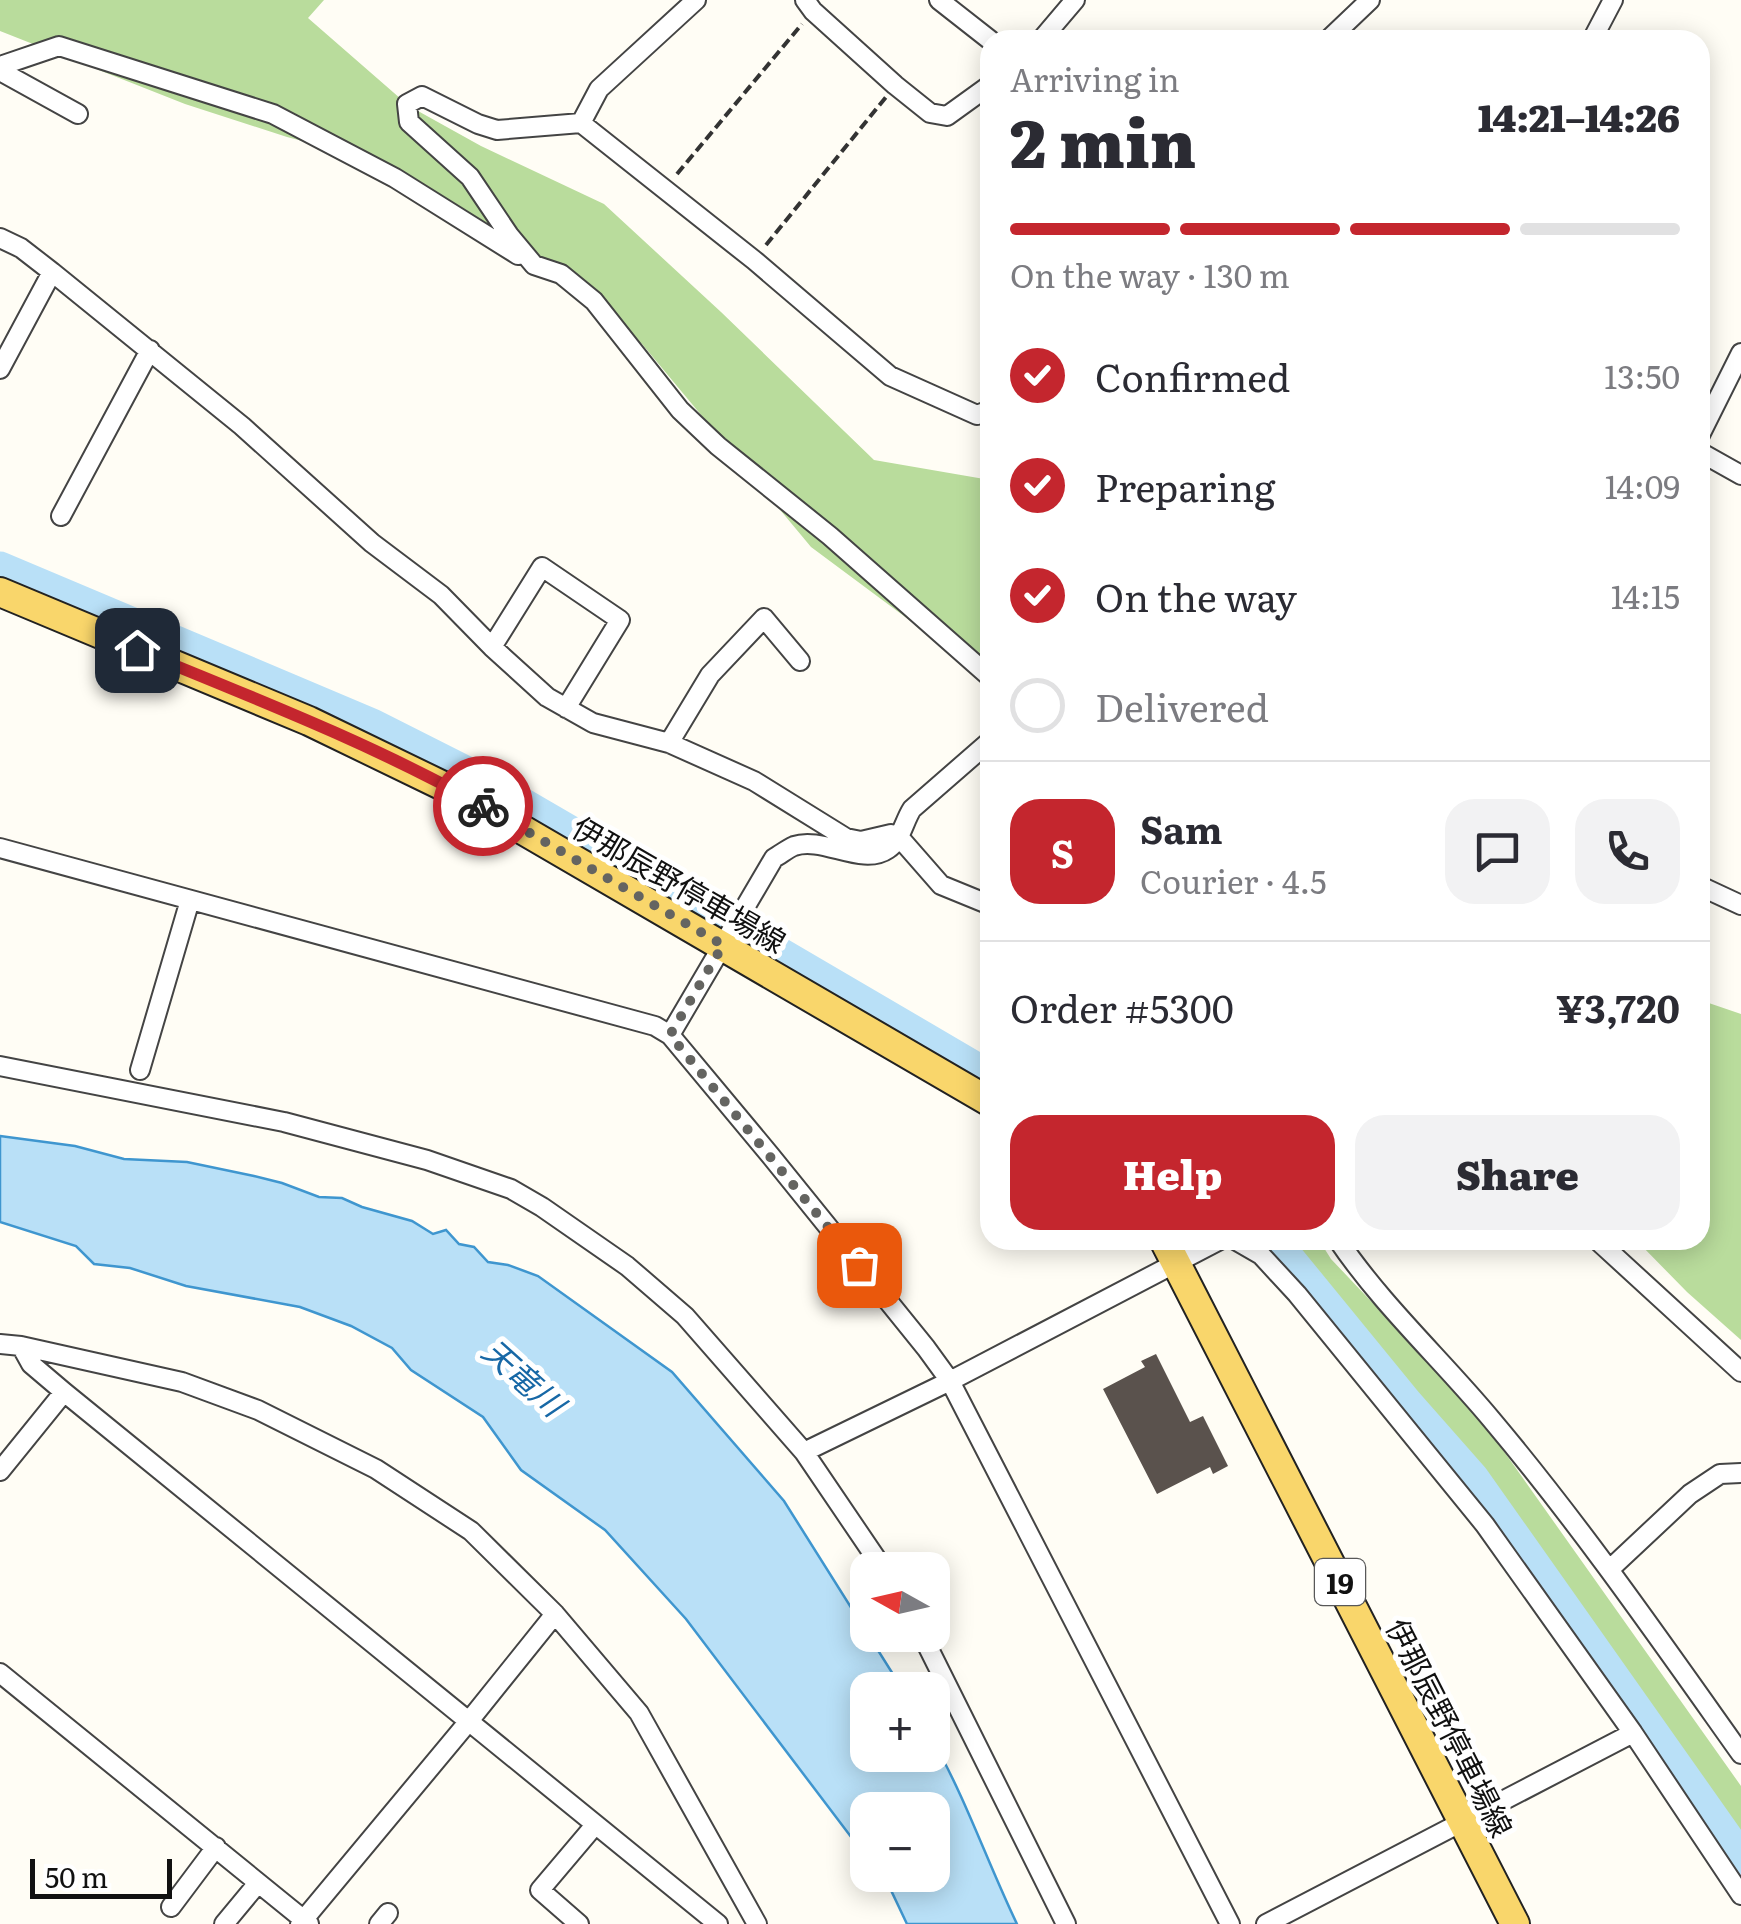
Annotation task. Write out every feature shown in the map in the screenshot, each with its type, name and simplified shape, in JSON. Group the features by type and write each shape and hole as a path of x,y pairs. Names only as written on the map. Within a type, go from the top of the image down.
{"main road":[{"name":"伊那辰野停車場線","path":"0,592 400,763 468,798 980,1096"},
{"name":"伊那辰野停車場線","path":"1171,1252 1515,1924"}],"street":[{"path":"580,123 598,90 696,0"},
{"path":"939,0 980,32"},
{"path":"1050,30 1075,0"},
{"path":"1338,30 1370,0"},
{"path":"1597,30 1613,0"},
{"path":"809,5 895,86 930,112 946,116 980,92"},
{"path":"0,68 59,46 273,114 395,178 534,265 561,274 594,302 680,410 718,446 830,536 980,669"},
{"path":"0,68 78,114"},
{"path":"534,265 470,177 409,122 407,104 422,96 497,130 580,123 754,260 890,376 950,404 980,413"},
{"path":"0,238 52,272 242,426 372,543 441,596 547,697 592,723 669,743 754,780 846,838 861,841 891,834 899,837 942,885 980,901"},
{"path":"0,368 52,272"},
{"path":"61,516 150,350"},
{"path":"1710,415 1741,353"},
{"path":"1710,458 1741,475"},
{"path":"492,647 542,567 620,620 566,708"},
{"path":"669,743 710,675 764,618 800,661"},
{"path":"670,1035 774,858 796,846 816,844 854,853 888,849 899,837 912,809 980,750"},
{"path":"0,848 656,1026 670,1035 950,1382 1230,1924"},
{"path":"1710,891 1741,905"},
{"path":"140,1070 190,900"},
{"path":"0,1066 284,1122 427,1160 511,1189 628,1266 685,1316 804,1452 872,1552"},
{"path":"1253,1250 1296,1294 1472,1510 1633,1733 1741,1895"},
{"path":"1345,1250 1491,1418 1610,1569 1741,1754"},
{"path":"1608,1250 1741,1372"},
{"path":"804,1452 950,1382 1171,1252"},
{"path":"0,1344 182,1382 258,1410 376,1470 471,1531 555,1614 640,1713 757,1924"},
{"path":"21,1346 31,1364 64,1392 718,1924"},
{"path":"0,1471 64,1392"},
{"path":"1610,1569 1690,1494 1720,1474 1741,1473"},
{"path":"0,1673 216,1846 304,1922 555,1614"},
{"path":"930,1652 1066,1924"},
{"path":"1266,1924 1633,1733"},
{"path":"579,1924 540,1890 594,1825"},
{"path":"172,1907 216,1846"},
{"path":"224,1924 258,1883"}],"path":[{"path":"664,190 809,5"},
{"path":"754,260 895,86"}],"green space":[{"path":"0,0 324,0 308,18 409,106 481,146 604,204 874,460 980,478 980,673 811,547 642,344 380,161 287,137 185,104 0,31"},
{"path":"1710,1003 1741,1014 1741,1340 1646,1250 1710,1250"},
{"path":"1293,1250 1325,1250 1476,1412 1741,1786 1741,1845 1483,1479 1357,1335"}],"water":[{"name":"天竜川","path":"0,1136 75,1146 124,1159 187,1162 282,1183 319,1197 342,1198 412,1221 433,1234 446,1230 459,1244 474,1247 488,1262 538,1276 672,1372 784,1501 850,1606 850,1652 879,1652 892,1672 850,1672 850,1772 949,1772 1017,1924 907,1924 892,1892 950,1892 950,1792 850,1792 850,1836 686,1619 605,1530 521,1470 483,1417 411,1370 392,1348 351,1326 300,1307 186,1286 130,1268 94,1264 76,1246 0,1222"}],"building":[{"path":"1156,1354 1190,1422 1203,1416 1228,1466 1213,1474 1210,1467 1157,1494 1103,1389 1145,1367 1141,1361"}],"waterway":[{"path":"0,569 372,726 477,779 728,925"},
{"path":"739,931 980,1072"},
{"path":"1278,1250 1472,1479 1741,1860"}],"way so far":[{"path":"483,806 723,945 670,1035 859,1265"}],"route":[{"path":"137,650 309,721 483,806"}]}
